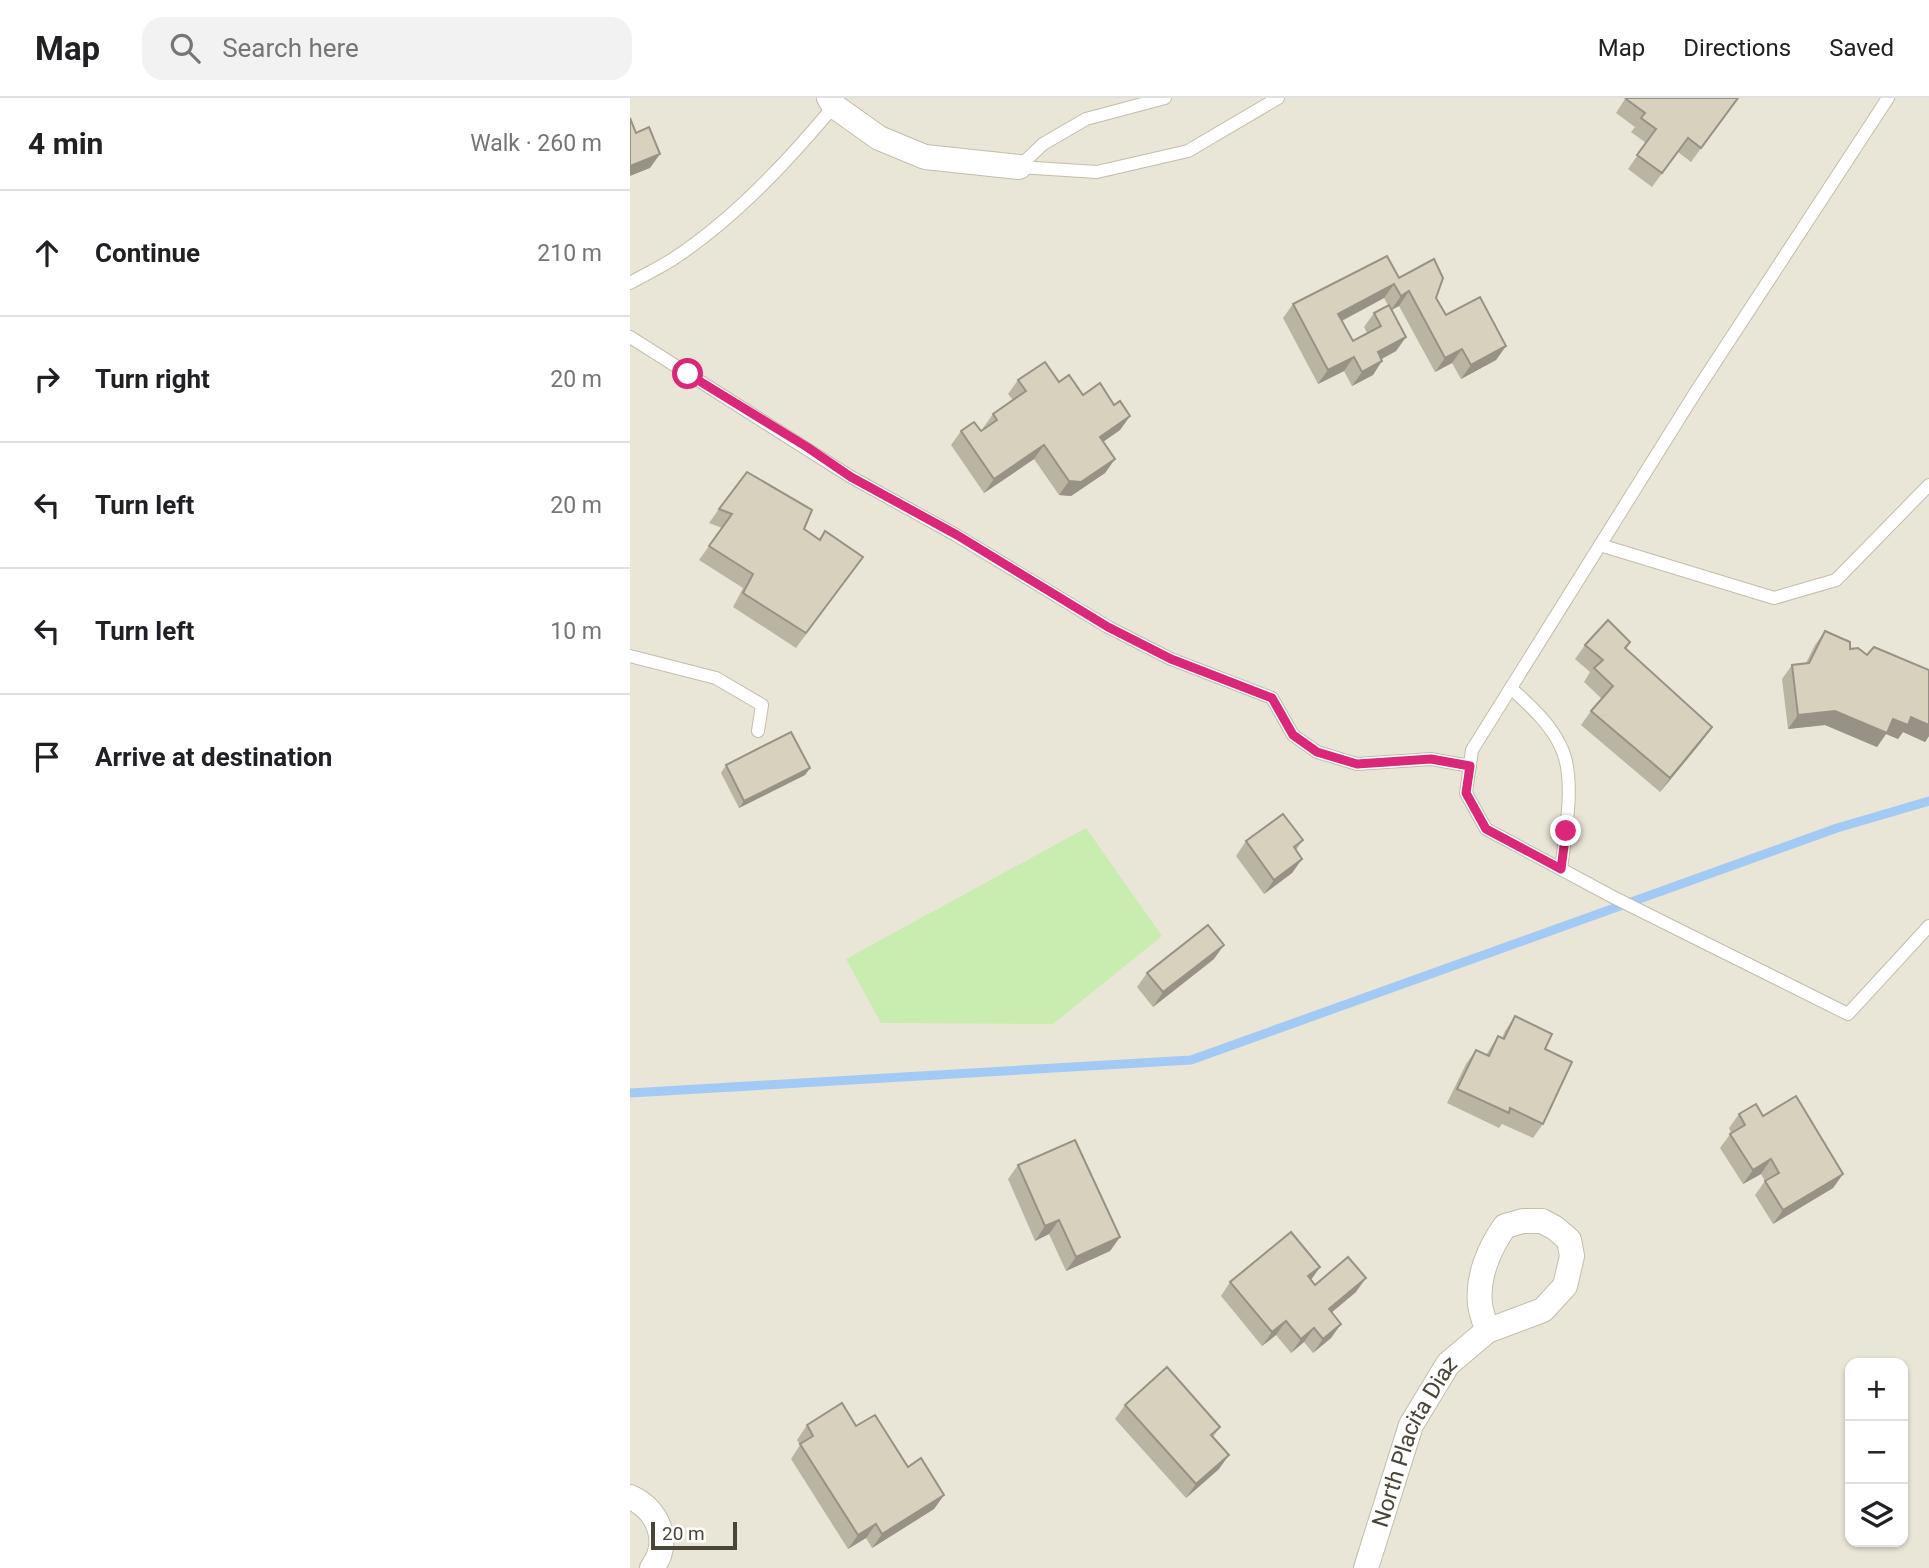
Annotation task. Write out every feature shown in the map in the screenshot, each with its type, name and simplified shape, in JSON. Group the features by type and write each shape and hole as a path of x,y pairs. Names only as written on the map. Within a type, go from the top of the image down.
{"street":[{"path":"832,102 879,138 925,157 1020,166"},
{"name":"North Placita Diaz","path":"1366,1568 1411,1425 1448,1364 1487,1331 1543,1310 1564,1286 1572,1256 1569,1240 1555,1228 1542,1221 1523,1221 1505,1226 1496,1238 1486,1260 1479,1303 1487,1331"},
{"path":"630,1497 645,1505 655,1516 661,1531 662,1547 652,1568"}],"lane":[{"path":"1020,166 1043,144 1086,119 1165,98"},
{"path":"1020,166 1097,172 1188,151 1278,98"},
{"path":"1888,98 1697,390 1472,750 1466,793 1486,829 1848,1014 1929,926"},
{"path":"630,283 673,259 724,219 798,149 832,102"},
{"path":"630,337 851,477 957,535 1108,627 1171,659 1272,698 1293,735 1317,752 1357,764 1431,759 1470,766"},
{"path":"1600,545 1774,598 1836,580 1929,485"},
{"path":"630,656 716,678 762,705 758,731"},
{"path":"1511,688 1542,718 1562,747 1569,785 1561,869"}],"shaded area":[{"path":"630,98 1929,98 1929,1568 630,1568"}],"green space":[{"path":"1086,828 1162,936 1053,1024 881,1023 846,959"}],"building":[{"path":"1626,98 1738,98 1701,148 1688,138 1662,173 1637,155 1656,129 1641,118 1645,113"},
{"path":"630,118 636,133 649,127 660,154 630,166"},
{"path":"1387,256 1399,278 1434,259 1443,278 1436,298 1446,315 1480,297 1506,346 1471,365 1462,349 1445,358 1409,291 1401,296 1394,284 1338,314 1353,341 1381,326 1374,313 1389,305 1406,337 1378,352 1382,361 1362,372 1354,357 1328,370 1293,304"},
{"path":"1045,362 1059,382 1069,375 1083,395 1100,383 1114,405 1120,401 1130,416 1100,437 1115,459 1081,482 1069,481 1044,445 994,479 961,431 974,422 981,431 997,420 993,414 1026,391 1018,380"},
{"path":"747,472 812,510 804,529 820,540 825,531 863,557 806,633 743,593 753,574 709,546 732,514 719,509"},
{"path":"1608,620 1630,642 1625,648 1712,727 1670,778 1591,711 1613,686 1594,668 1603,660 1585,645"},
{"path":"1825,631 1850,642 1850,649 1858,648 1867,655 1874,647 1929,670 1929,725 1911,717 1908,725 1893,719 1887,733 1835,711 1798,715 1792,665 1809,663"},
{"path":"791,732 810,768 744,801 726,765"},
{"path":"1283,814 1303,840 1294,847 1302,859 1274,880 1246,841"},
{"path":"1208,925 1224,945 1163,992 1147,973"},
{"path":"1515,1016 1552,1034 1545,1049 1572,1062 1543,1124 1510,1108 1509,1113 1457,1089 1476,1050 1489,1056 1498,1036 1504,1039"},
{"path":"1796,1096 1843,1174 1783,1210 1765,1181 1779,1173 1771,1159 1753,1170 1730,1134 1745,1125 1739,1114 1756,1104 1763,1116"},
{"path":"1075,1140 1120,1237 1076,1257 1059,1220 1045,1226 1018,1165"},
{"path":"1291,1232 1320,1267 1308,1276 1315,1285 1348,1257 1366,1278 1329,1309 1341,1324 1323,1339 1314,1328 1301,1339 1286,1321 1272,1332 1230,1282"},
{"path":"1167,1367 1220,1427 1211,1435 1229,1455 1196,1484 1125,1405"},
{"path":"842,1403 856,1426 875,1415 908,1467 921,1458 944,1495 882,1534 876,1524 858,1535 800,1444 813,1436 807,1425"}],"waterway":[{"path":"630,1093 1191,1060 1837,828 1929,801"}],"route":[{"path":"688,374 851,477 957,535 1108,627 1171,659 1272,698 1293,735 1317,752 1357,764 1431,759 1470,766 1466,793 1486,829 1561,869 1566,831"}]}
